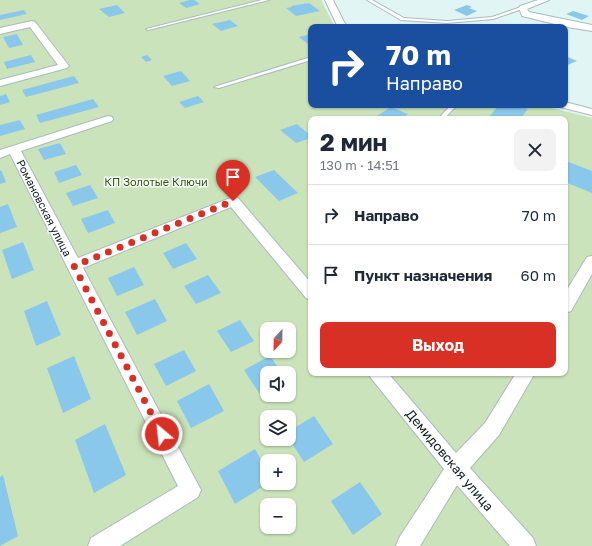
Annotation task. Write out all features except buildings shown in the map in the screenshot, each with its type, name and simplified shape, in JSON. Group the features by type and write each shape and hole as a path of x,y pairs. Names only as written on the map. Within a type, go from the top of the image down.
{"street":[{"path":"329,0 341,24"},
{"path":"545,0 523,8 525,14 567,24"},
{"path":"0,31 32,24 64,66 0,83"},
{"path":"568,24 592,28"},
{"path":"568,106 592,112"},
{"path":"7,152 108,119"},
{"name":"Романовская улица","path":"7,152 74,266 191,490 99,546"},
{"path":"74,266 233,201 308,290"},
{"path":"568,302 592,261"},
{"name":"Демидовская улица","path":"379,376 456,468 525,546"},
{"path":"407,546 456,468 492,429 524,376"}],"lane":[{"path":"148,29 267,0"},
{"path":"369,0 403,20 447,22 493,18 523,8"},
{"path":"217,86 308,59"},
{"path":"444,116 451,108"}],"green space":[{"name":"КП Золотые Ключи","path":"0,0 321,0 334,24 308,24 308,108 552,108 592,118 592,546 0,546"}],"route":[{"path":"162,434 74,266 233,201"}]}
